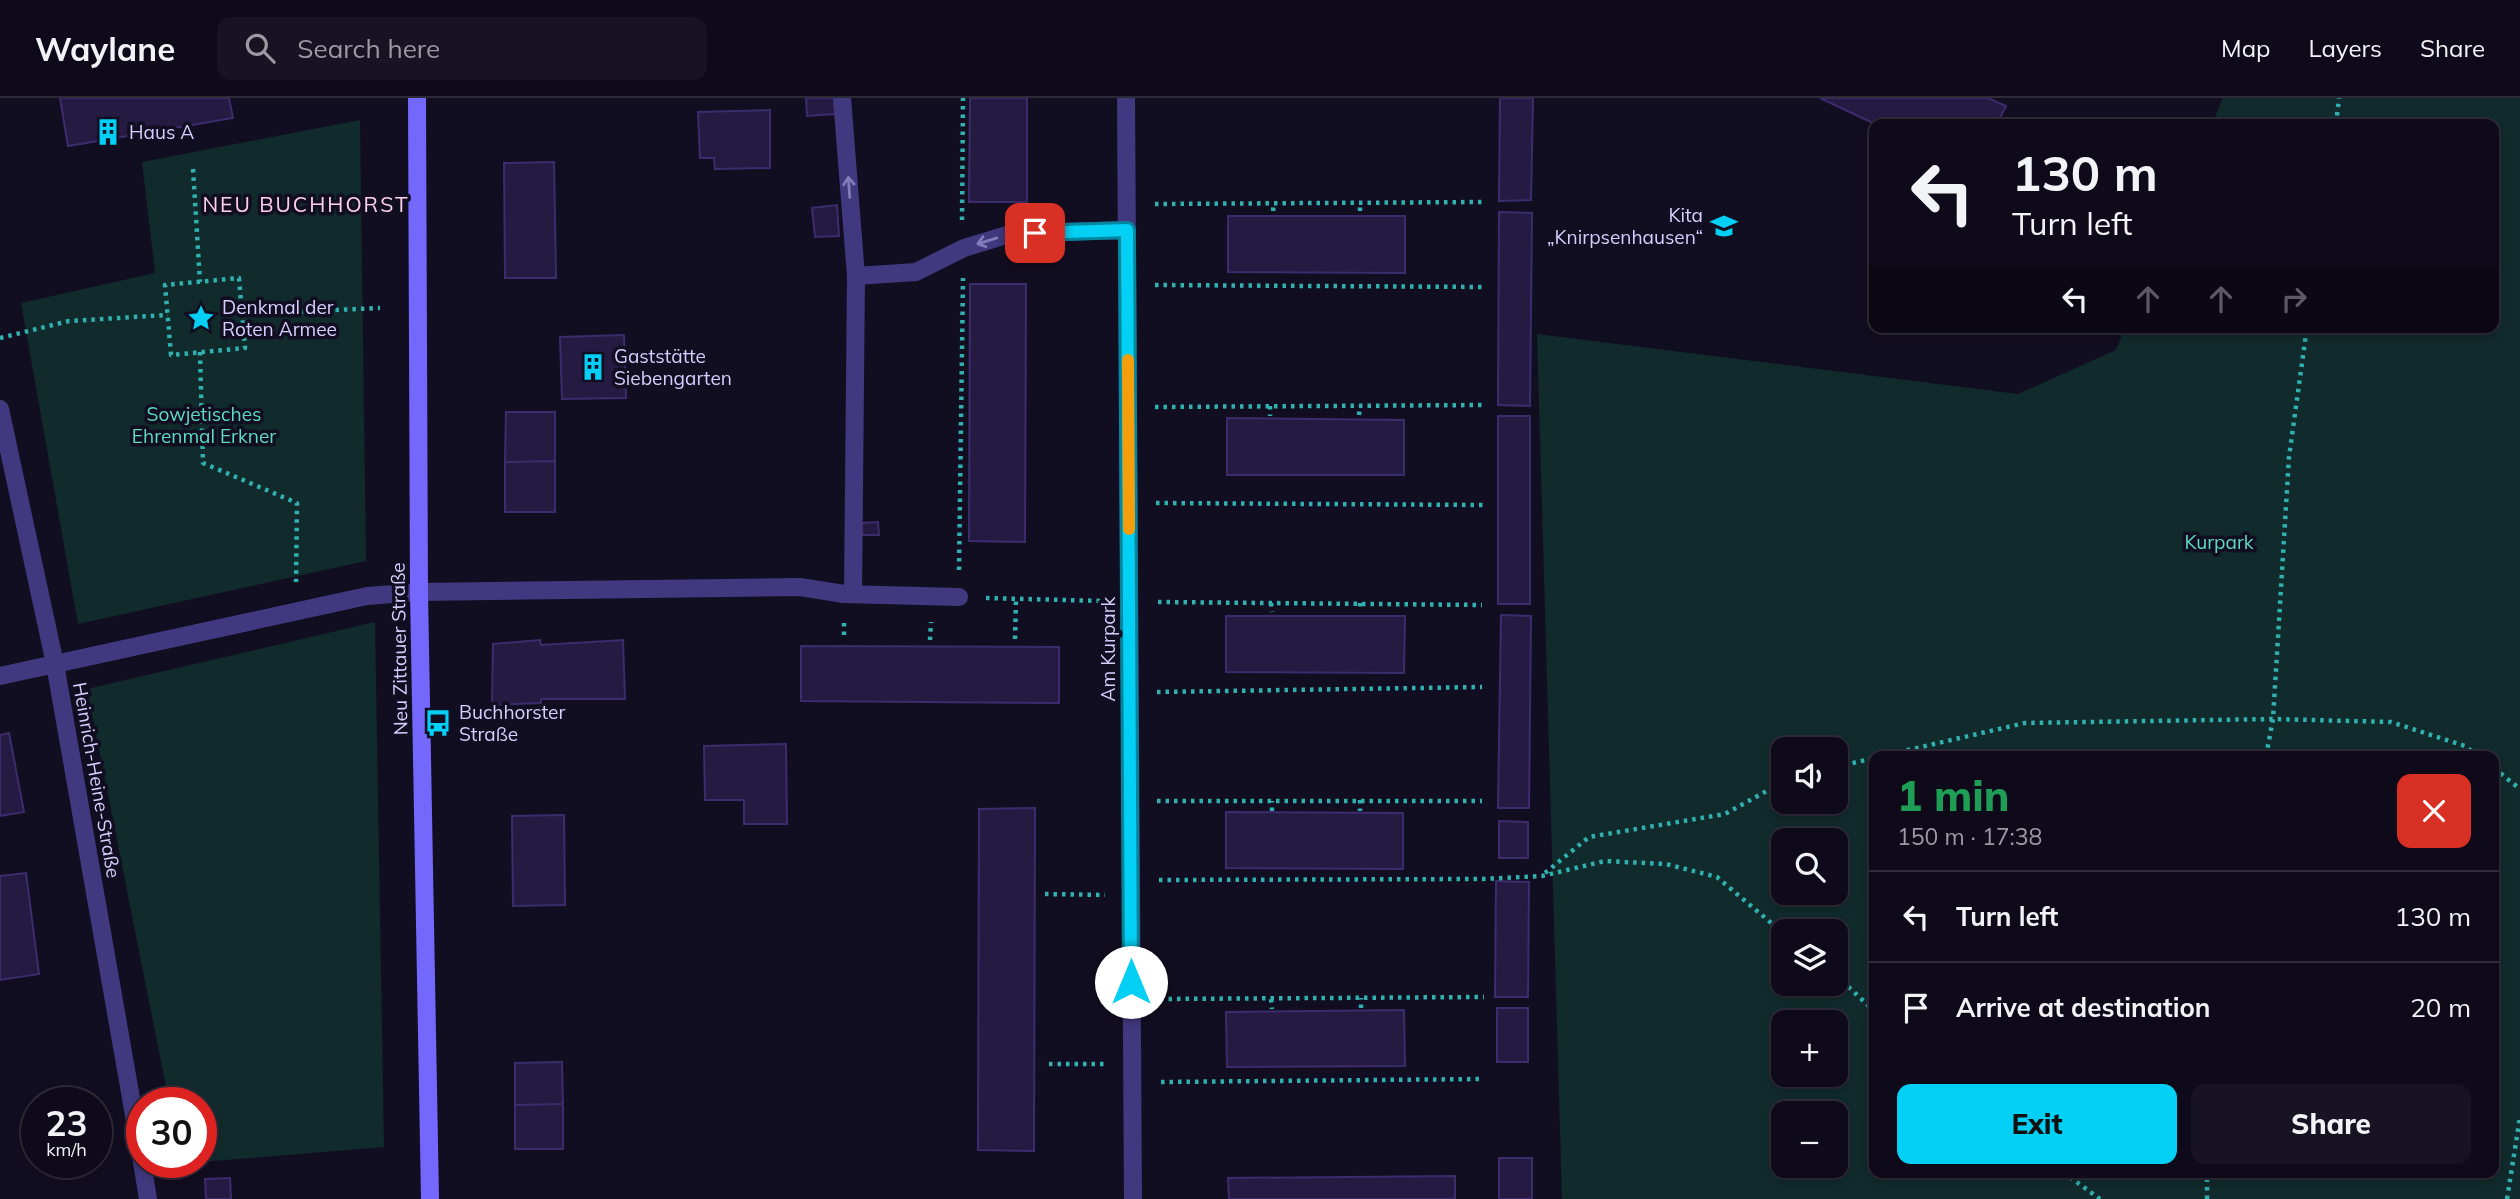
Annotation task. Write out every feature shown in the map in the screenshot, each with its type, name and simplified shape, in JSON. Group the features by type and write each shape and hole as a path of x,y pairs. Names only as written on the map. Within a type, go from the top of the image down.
{"main road":[{"name":"Neu Zittauer Straße","path":"417,98 419,592 430,1199"}],"street":[{"path":"842,98 856,276 853,594"},
{"name":"Am Kurpark","path":"1126,98 1133,1199"},
{"path":"856,276 916,272 964,248 1013,233 1127,230"},
{"name":"Heinrich-Heine-Straße","path":"0,409 55,664 129,1087"},
{"path":"0,676 367,596 419,592 800,587 853,594 958,597"},
{"name":"Heinrich-Heine-Straße","path":"145,1178 148,1199"}],"path":[{"path":"963,98 964,248 958,597 1129,602 1482,605"},
{"path":"2337,119 2339,98"},
{"path":"193,169 200,282"},
{"path":"1153,204 1483,202"},
{"path":"1273,211 1274,203"},
{"path":"1360,203 1360,211"},
{"path":"239,278 242,314 245,348 171,355 165,285 239,278"},
{"path":"1153,285 1483,287"},
{"path":"242,314 380,308"},
{"path":"0,338 69,321 167,315"},
{"path":"2267,751 2273,719 2289,457 2306,333"},
{"path":"200,352 203,463 297,503 296,587"},
{"path":"1154,407 1483,405"},
{"path":"1359,415 1360,406"},
{"path":"1270,407 1270,416"},
{"path":"1155,503 1483,505"},
{"path":"1015,639 1016,599"},
{"path":"1271,603 1272,612"},
{"path":"1360,603 1360,611"},
{"path":"1156,692 1482,687"},
{"path":"1904,751 2025,723 2273,719 2391,722 2471,751"},
{"path":"1848,764 1869,759"},
{"path":"2499,772 2520,789"},
{"path":"1542,876 1588,838 1725,814 1771,789"},
{"path":"1360,800 1360,811"},
{"path":"1156,801 1482,801"},
{"path":"1272,801 1272,811"},
{"path":"1158,880 1469,879 1542,876 1605,861 1666,864 1717,877 1771,923"},
{"path":"1045,894 1105,895"},
{"path":"1848,986 1869,1006"},
{"path":"1160,999 1483,997"},
{"path":"1361,998 1361,1008"},
{"path":"1271,999 1272,1009"},
{"path":"1049,1064 1106,1064"},
{"path":"1161,1082 1483,1079"},
{"path":"2507,1199 2520,1117"},
{"path":"2071,1178 2100,1199"},
{"path":"2207,1178 2207,1199"}],"green space":[{"name":"Kurpark","path":"2223,98 2520,98 2520,1199 1562,1199 1537,334 2018,394 2116,350 2123,333 2499,333 2499,119 2214,119"},
{"name":"Sowjetisches Ehrenmal Erkner","path":"360,120 366,561 78,624 21,303 155,273 142,162"},
{"path":"375,622 384,1147 217,1161 217,1087 166,1087 87,689"}],"building":[{"name":"Haus A","path":"60,98 229,98 233,118 68,146"},
{"path":"806,98 834,98 835,114 807,116"},
{"path":"970,98 1027,98 1027,202 969,202"},
{"path":"1500,98 1533,98 1531,200 1499,201"},
{"path":"1820,98 1988,98 2006,106 2000,119 1869,119 1869,121"},
{"path":"770,110 770,168 715,169 714,158 700,158 698,112"},
{"path":"554,162 556,278 505,278 504,163"},
{"path":"837,205 839,236 815,237 812,208"},
{"path":"1499,212 1532,213 1530,406 1498,405"},
{"path":"1228,216 1405,216 1405,273 1228,272"},
{"path":"970,284 1026,284 1025,542 969,541"},
{"name":"Gaststätte Siebengarten","path":"624,335 626,398 562,399 560,337"},
{"path":"506,412 555,412 555,461 505,462"},
{"path":"1498,416 1530,416 1530,604 1498,604"},
{"path":"1227,418 1404,420 1404,475 1227,475"},
{"path":"555,461 555,512 505,512 505,462"},
{"path":"878,522 879,535 862,535 862,523"},
{"path":"1501,615 1531,616 1529,808 1498,808"},
{"path":"1226,616 1405,616 1404,673 1226,672"},
{"path":"540,640 541,645 623,640 625,699 541,699 541,703 492,705 493,644"},
{"path":"801,646 1059,647 1059,703 801,701"},
{"path":"9,733 24,812 0,816 0,735"},
{"path":"786,744 787,824 744,824 744,800 705,800 704,746"},
{"path":"1035,808 1034,1151 978,1150 979,809"},
{"path":"1226,812 1403,813 1403,869 1226,868"},
{"path":"564,815 565,905 513,906 512,816"},
{"path":"1499,821 1528,822 1528,858 1499,858"},
{"path":"26,873 39,974 0,980 0,876"},
{"path":"1496,881 1529,882 1528,997 1495,997"},
{"path":"1497,1008 1528,1008 1528,1062 1497,1062"},
{"path":"1404,1010 1405,1066 1227,1067 1226,1012"},
{"path":"562,1062 563,1104 515,1105 515,1063"},
{"path":"563,1104 563,1149 515,1149 515,1105"},
{"path":"1499,1158 1532,1158 1532,1199 1499,1199"},
{"path":"1455,1176 1455,1199 1229,1199 1228,1178"},
{"path":"230,1178 231,1199 206,1199 205,1179"}],"slow traffic":[{"path":"1128,360 1129,529"}],"place":[{"name":"Haus A","path":"108,132"},
{"name":"Kita „Knirpsenhausen“","path":"1724,226"},
{"name":"Denkmal der Roten Armee","path":"201,318"},
{"name":"Gaststätte Siebengarten","path":"593,367"},
{"name":"Buchhorster Straße","path":"438,723"}],"district":[{"name":"NEU BUCHHORST","path":"306,205"}],"route":[{"path":"1035,233 1127,230 1131,982"}]}
